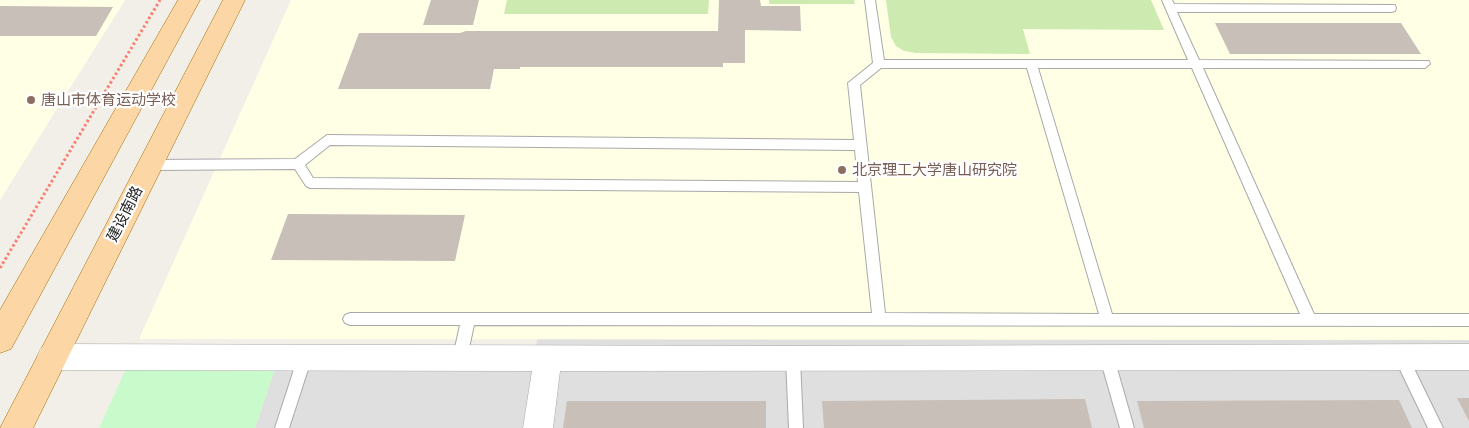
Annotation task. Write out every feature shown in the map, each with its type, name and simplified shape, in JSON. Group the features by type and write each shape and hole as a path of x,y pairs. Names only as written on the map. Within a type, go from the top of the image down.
{"main road":[{"path":"0,339 189,0"},
{"name":"建设南路","path":"16,428 234,0"}],"street":[{"path":"51,357 793,359 1469,357"},
{"path":"538,428 548,358"}],"lane":[{"path":"870,0 879,64"},
{"path":"1310,320 1169,4 1391,8"},
{"path":"879,319 854,83 879,64 1426,64"},
{"path":"1032,65 1107,319"},
{"path":"150,165 298,164 327,140 860,145"},
{"path":"298,164 310,183 865,186"},
{"path":"350,319 1469,320"},
{"path":"460,358 468,319"},
{"path":"282,428 305,357"},
{"path":"1107,358 1127,428"},
{"path":"1401,358 1436,428"},
{"path":"793,359 796,428"}],"path":[{"path":"0,268 160,0"}],"shaded area":[{"name":"唐山市体育运动学校","path":"0,0 125,0 0,200"},
{"name":"北京理工大学唐山研究院","path":"291,0 1469,0 1469,340 139,339"},
{"path":"537,339 1469,340 1469,428 255,428 275,369 533,368"}],"green space":[{"path":"507,0 709,0 708,14 504,14"},
{"path":"769,0 854,0 855,4 769,4"},
{"path":"886,0 1151,0 1164,30 1023,29 1030,54 916,53 904,51 896,46 891,37"},
{"path":"126,369 275,369 255,428 99,428"}],"building":[{"path":"431,0 479,0 473,25 423,25"},
{"path":"719,0 760,0 761,6 800,6 801,31 745,30 745,63 723,63 723,67 520,67 520,69 494,69 490,89 338,89 359,33 718,31"},
{"path":"0,6 113,7 96,36 0,36"},
{"path":"1215,23 1401,23 1421,54 1230,54"},
{"path":"288,214 465,215 455,261 271,260"},
{"path":"1457,398 1469,398 1469,421"},
{"path":"1085,399 1092,428 824,428 822,401"},
{"path":"1399,400 1412,428 1144,428 1137,401"},
{"path":"567,401 766,401 766,428 563,428"}],"place":[{"name":"唐山市体育运动学校","path":"31,100"},
{"name":"北京理工大学唐山研究院","path":"842,170"}]}
